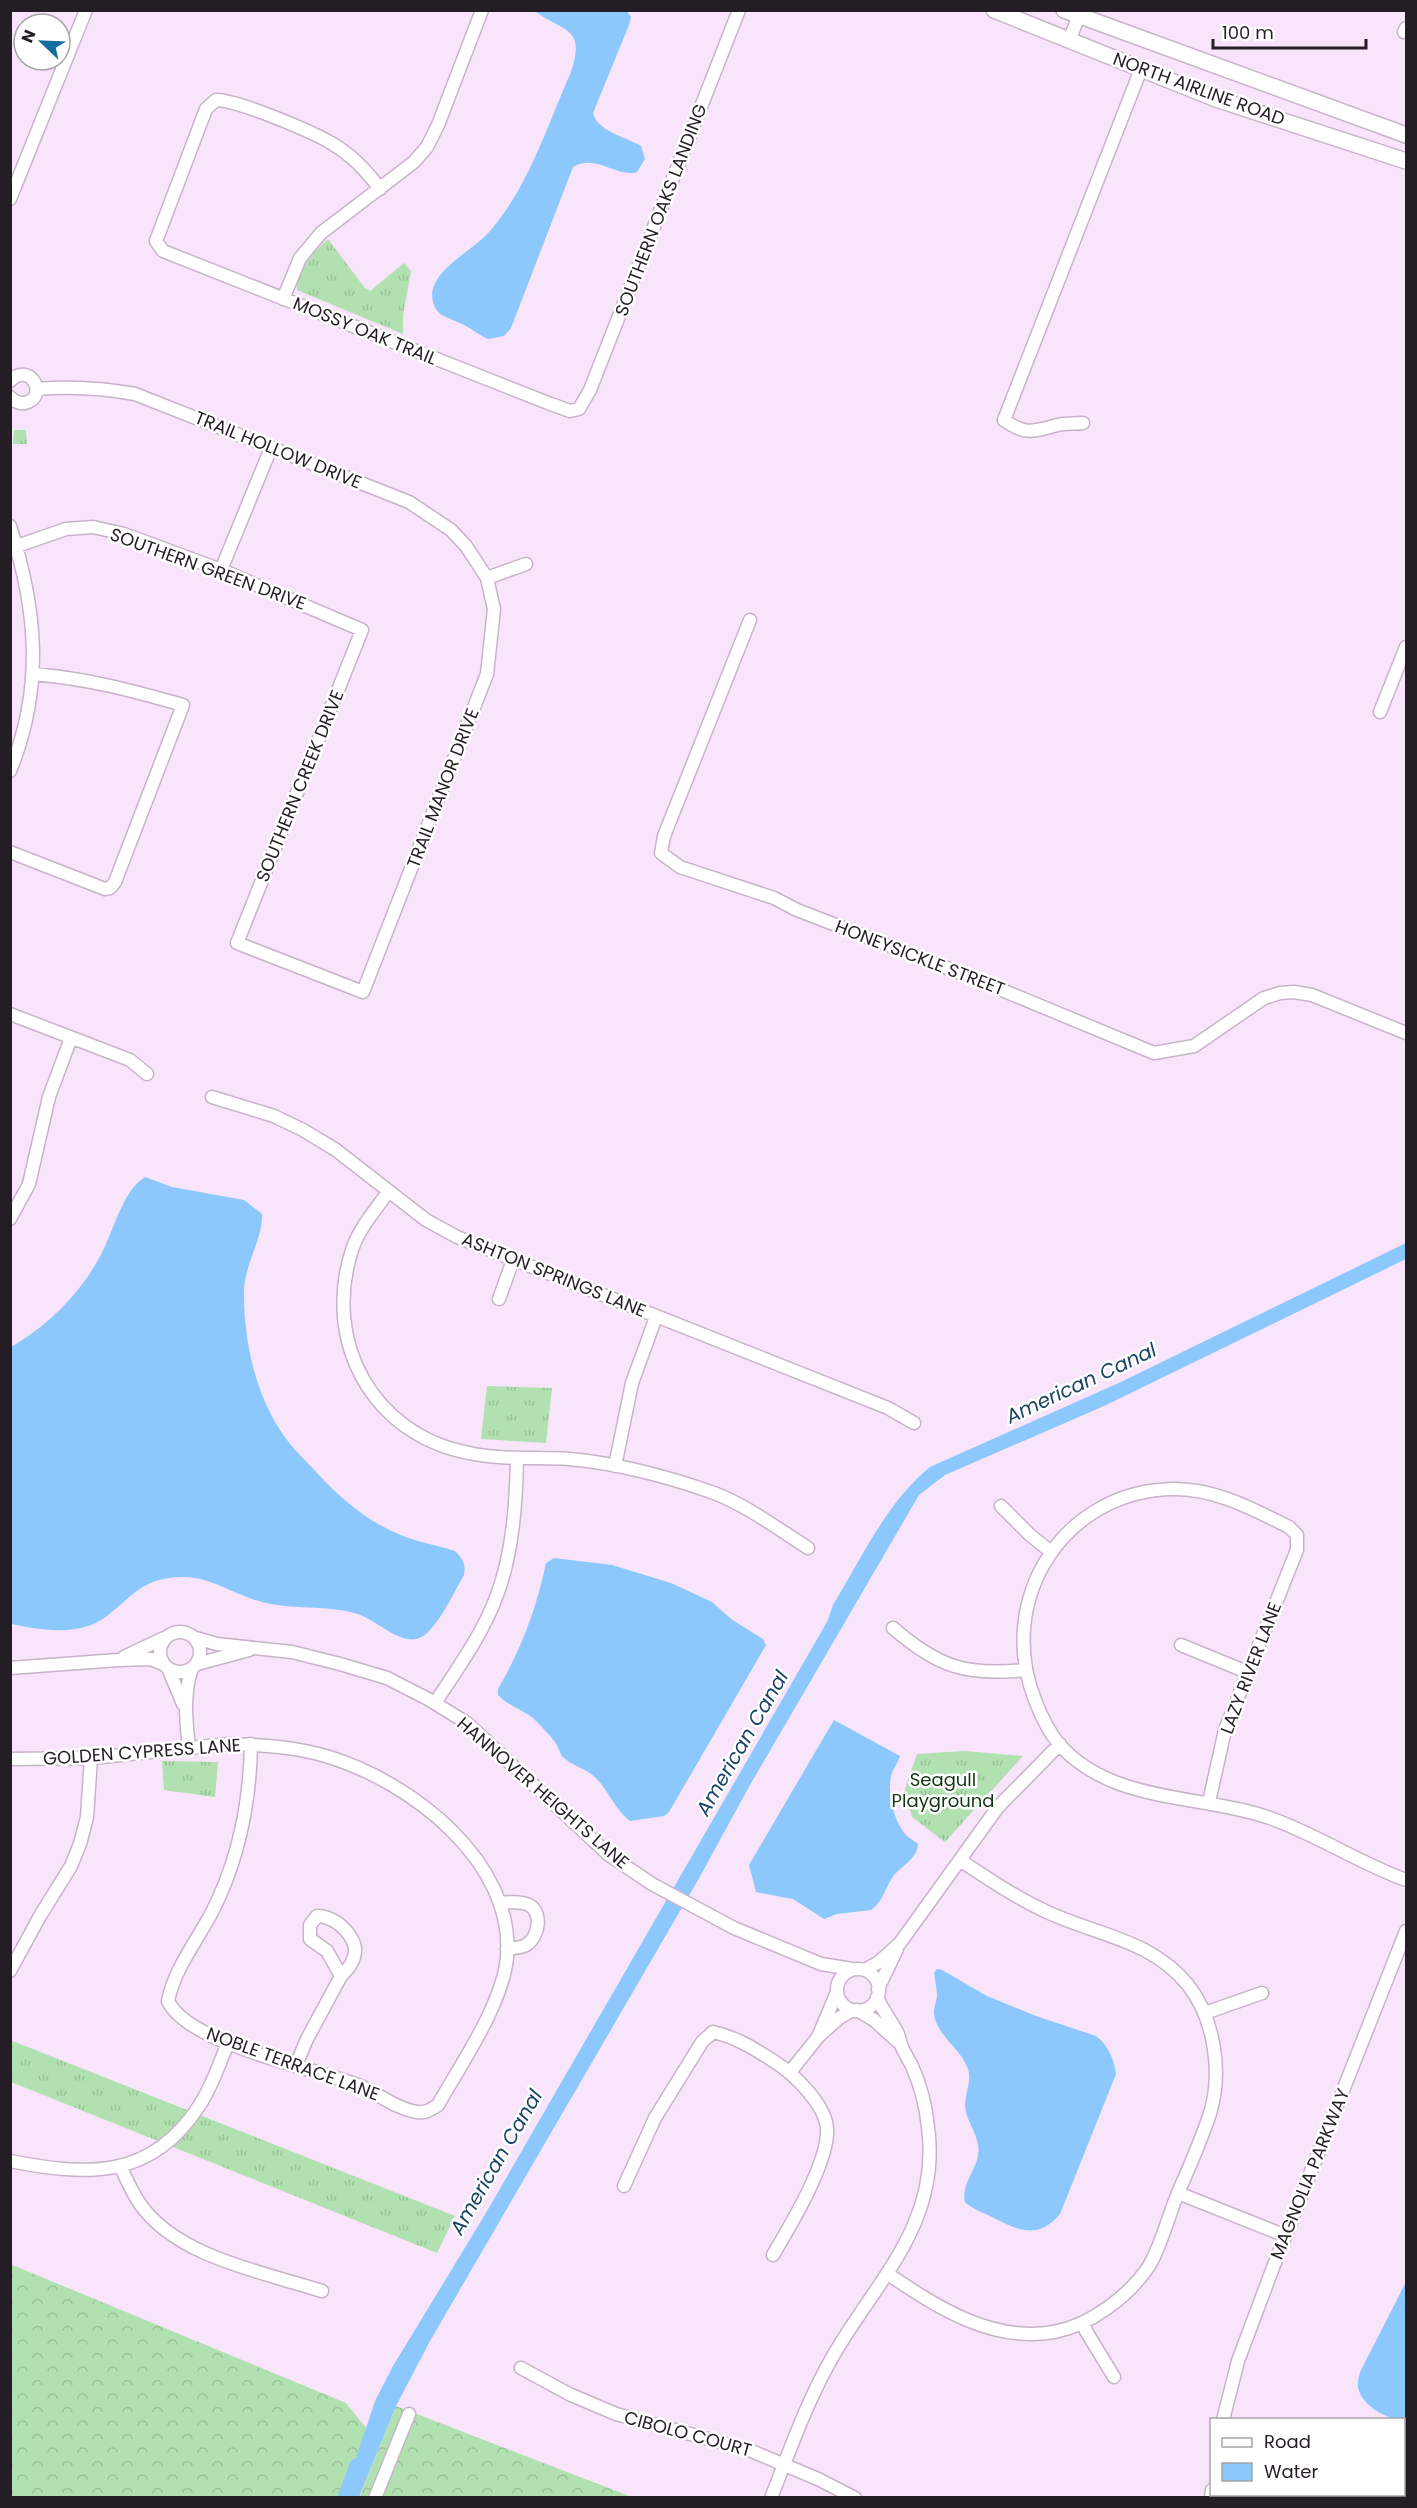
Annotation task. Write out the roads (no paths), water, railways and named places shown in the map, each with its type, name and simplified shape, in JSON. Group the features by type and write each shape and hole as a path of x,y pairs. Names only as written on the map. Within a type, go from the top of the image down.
{"main road":[{"name":"NORTH AIRLINE ROAD","path":"994,10 1216,99 1407,161"},
{"name":"NORTH AIRLINE ROAD","path":"1064,10 1080,13 1407,135"},
{"path":"1358,146 1366,120"}],"street":[{"path":"10,199 86,10"},
{"path":"283,298 300,258 321,233 414,162 426,147 438,125 482,10"},
{"name":"SOUTHERN OAKS LANDING","path":"579,409 590,390 734,12"},
{"path":"1068,41 1080,13"},
{"path":"1083,423 1059,425 1030,432 1012,426 1004,420 1140,69"},
{"name":"MOSSY OAK TRAIL","path":"380,189 366,170 332,143 239,104 216,100 206,109 156,240 164,251 548,404 570,411 579,409"},
{"name":"TRAIL HOLLOW DRIVE","path":"10,381 17,376 26,375 33,380 37,388 73,386 135,394 409,502 451,530 466,546 487,578"},
{"path":"10,397 16,402 26,403 34,398 37,388"},
{"path":"221,570 271,448"},
{"path":"10,526 17,546 34,636 34,674 23,734 10,771"},
{"name":"SOUTHERN GREEN DRIVE","path":"17,546 66,529 93,527 124,534 221,570 362,630"},
{"path":"487,578 526,564"},
{"name":"TRAIL MANOR DRIVE","path":"237,943 363,992 487,674 494,609 487,578"},
{"name":"HONEYSICKLE STREET","path":"750,620 664,836 661,853 680,867 774,898 797,910 974,978 1154,1053 1194,1047 1264,998 1280,993 1294,992 1312,995 1407,1033"},
{"name":"SOUTHERN CREEK DRIVE","path":"237,943 362,630"},
{"path":"1380,712 1407,647"},
{"path":"10,852 105,889 110,888 115,882 183,705 85,679 34,674"},
{"path":"10,1014 130,1060 147,1074"},
{"path":"10,1219 29,1184 49,1097 71,1038"},
{"name":"ASHTON SPRINGS LANE","path":"212,1097 274,1116 303,1130 336,1150 426,1220 513,1260 888,1408 914,1424"},
{"path":"388,1192 365,1223 352,1248 345,1278 342,1312 347,1339 361,1378 380,1405 413,1430 441,1446 470,1453 517,1459 570,1459 634,1469 715,1494 760,1516 808,1548"},
{"path":"499,1299 513,1260"},
{"path":"615,1466 632,1383 656,1317"},
{"path":"435,1703 483,1627 497,1597 512,1536 517,1459"},
{"name":"LAZY RIVER LANE","path":"1050,1551 1073,1528 1098,1509 1125,1498 1173,1489 1219,1495 1289,1527 1297,1535 1297,1550 1226,1730 1209,1802"},
{"path":"1001,1506 1050,1551 1037,1575 1029,1597 1023,1632 1025,1670 1043,1719 1060,1744 1082,1763 1129,1787 1209,1802 1267,1817 1299,1829 1356,1859 1407,1880"},
{"path":"893,1628 917,1649 947,1664 970,1671 992,1673 1025,1670"},
{"name":"HANNOVER HEIGHTS LANE","path":"118,1660 170,1634 184,1631 196,1638 217,1644 292,1652 387,1678 467,1723 609,1855 655,1885 734,1928 821,1964 852,1969"},
{"path":"164,1638 160,1652 185,1708"},
{"path":"189,1748 185,1708 187,1686 201,1652 196,1638"},
{"path":"1181,1644 1247,1672"},
{"name":"HANNOVER HEIGHTS LANE","path":"10,1668 151,1659 180,1672 256,1648"},
{"name":"GOLDEN CYPRESS LANE","path":"10,1759 91,1758 229,1744 301,1750 329,1757 382,1780 405,1793 461,1840 483,1866 501,1903 507,1949 503,1981 495,2003 438,2105 427,2112"},
{"name":"NOBLE TERRACE LANE","path":"250,1744 246,1810 234,1855 212,1912 176,1976 168,2001 172,2011 181,2019 228,2043 356,2085 410,2110 427,2112"},
{"path":"865,1970 879,1962 900,1942 998,1807 1060,1744"},
{"path":"10,1971 71,1866 80,1844 87,1817 91,1758"},
{"path":"888,2274 931,2303 979,2326 1017,2334 1055,2332 1084,2322 1122,2297 1149,2265 1211,2109 1216,2061 1205,2013 1188,1986 1169,1965 1136,1944 1047,1912 1011,1893 960,1860"},
{"path":"501,1903 517,1902 530,1905 537,1914 538,1925 534,1936 526,1945 507,1949"},
{"path":"296,2065 307,2039 341,1976 348,1970 356,1951 355,1941 351,1934 333,1919 324,1916 317,1917 310,1925 310,1939 327,1951 341,1976"},
{"name":"MAGNOLIA PARKWAY","path":"1223,2417 1238,2361 1405,1934"},
{"path":"790,2072 818,2037 839,2018 855,2010 867,2008 878,1993 900,1942"},
{"path":"821,1964 829,1972 842,2004 874,2020 902,2046"},
{"path":"771,2498 824,2372 888,2274 915,2225 922,2205 929,2166 929,2136 924,2106 913,2068 898,2034 881,2008 874,1977 865,1970 852,1969 843,1975 818,2037"},
{"path":"1205,2013 1262,1994"},
{"path":"624,2186 655,2118 702,2042 713,2032 737,2039 790,2072 824,2113 827,2129 816,2174 773,2255"},
{"path":"10,2161 55,2169 106,2170 121,2167 156,2150 192,2117 211,2084 228,2043"},
{"path":"121,2167 140,2205 170,2234 191,2246 232,2263 322,2291"},
{"path":"1178,2193 1286,2236"},
{"path":"1084,2322 1086,2331 1114,2377"},
{"name":"CIBOLO COURT","path":"521,2368 569,2394 616,2414 749,2450 855,2498"},
{"path":"375,2498 409,2414"}],"water":[{"path":"535,11 627,11 631,17 629,25 593,113 606,129 641,146 645,159 637,172 630,173 590,163 581,163 573,167 511,328 504,336 488,339 441,314 433,302 432,291 443,272 483,239 516,195 536,155 571,72 576,46 574,38 570,32"},
{"path":"145,1177 172,1187 244,1200 262,1214 244,1294 246,1330 258,1384 282,1433 326,1483 353,1507 373,1521 401,1535 455,1551 460,1557 465,1568 464,1575 437,1622 423,1636 416,1639 401,1637 365,1617 346,1611 271,1604 192,1577 168,1578 148,1584 107,1616 85,1627 47,1630 11,1624 11,1347 49,1320 81,1286 103,1250 124,1203 137,1184"},
{"name":"American Canal","path":"1406,1243 1406,1259 1104,1406 945,1475 919,1495 430,2341 396,2406 359,2497 343,2498 375,2401 393,2366 483,2218 827,1622 833,1605 865,1549 901,1497 930,1467 1123,1381"},
{"path":"554,1558 612,1565 671,1583 712,1602 731,1619 763,1639 766,1645 669,1812 664,1816 630,1821 596,1778 564,1758 555,1742 533,1718 498,1695 498,1689 527,1628 546,1563"},
{"path":"834,1720 900,1756 890,1780 892,1806 902,1830 918,1844 915,1854 895,1874 875,1907 871,1910 837,1914 824,1919 793,1899 756,1892 749,1865"},
{"path":"937,1969 987,1996 1036,2016 1096,2036 1107,2048 1112,2058 1116,2074 1060,2214 1043,2228 1018,2229 965,2202 965,2188 977,2160 978,2145 965,2106 968,2069 938,2026 934,2016 937,1996 934,1973"},
{"path":"1406,2282 1406,2425 1405,2418 1394,2418 1383,2414 1364,2400 1358,2387 1360,2372"}],"waterway":[{"name":"American Canal","path":"342,2498 355,2464"}],"park label":[{"name":"Seagull Playground","path":"943,1790"}]}
